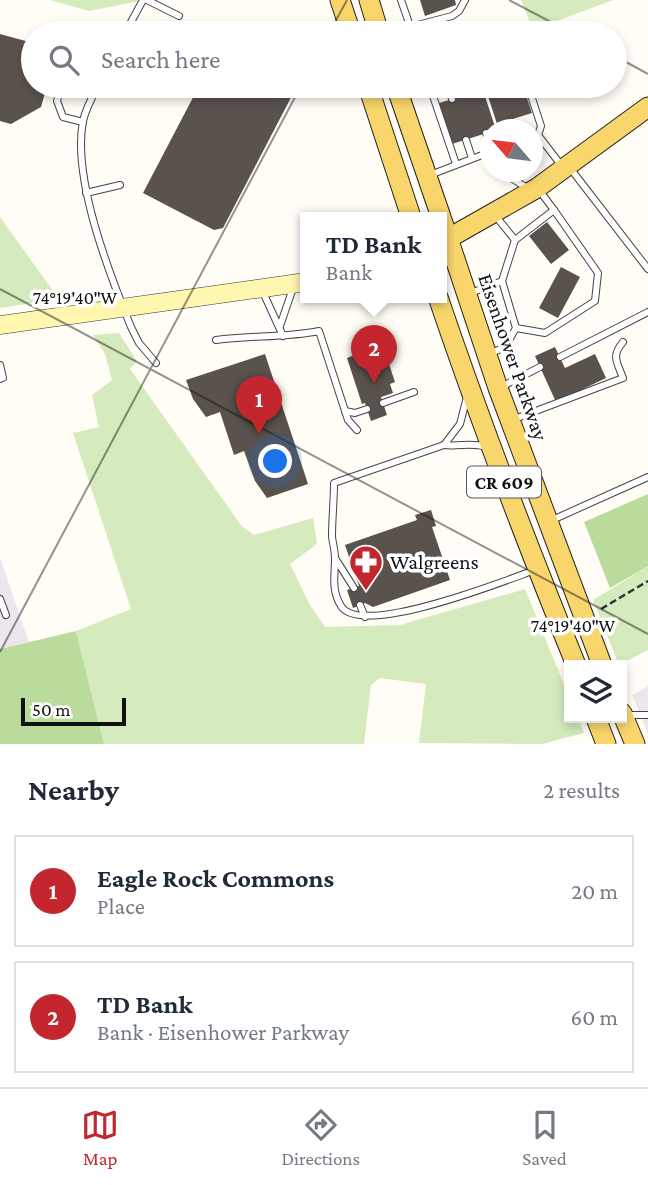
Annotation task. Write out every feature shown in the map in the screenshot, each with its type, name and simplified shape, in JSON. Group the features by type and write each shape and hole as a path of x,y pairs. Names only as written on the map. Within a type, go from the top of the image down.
{"main road":[{"path":"340,0 347,21"},
{"path":"369,0 375,21"},
{"path":"372,98 409,212"},
{"name":"Eisenhower Parkway","path":"400,98 440,212"},
{"path":"447,240 567,168 648,107"},
{"name":"Eisenhower Parkway","path":"447,246 600,660"},
{"path":"0,325 300,283"},
{"name":"CR 609","path":"440,303 491,448 574,660"},
{"path":"598,723 606,744"},
{"path":"626,723 635,744"}],"lane":[{"path":"132,21 145,0 179,16"},
{"path":"401,0 408,21"},
{"path":"431,21 452,16 466,0"},
{"path":"58,98 63,117 83,122"},
{"path":"93,98 83,122 82,164 86,193 123,307 139,343 156,363"},
{"path":"434,98 456,164"},
{"path":"532,98 539,119"},
{"path":"466,140 472,158"},
{"path":"543,143 567,168 648,269"},
{"path":"427,176 480,155"},
{"path":"516,328 545,333 595,301 598,273 554,210 534,189 521,182"},
{"path":"86,193 120,185"},
{"path":"487,355 505,347 516,328 502,281 515,240 554,210"},
{"path":"493,214 515,240"},
{"path":"467,294 502,281"},
{"path":"280,326 300,283"},
{"path":"262,289 283,336"},
{"path":"560,357 648,312"},
{"path":"216,340 320,331 348,420 357,430"},
{"path":"510,421 623,378 615,357 622,342"},
{"path":"0,365 3,378 0,379"},
{"path":"498,388 540,367"},
{"path":"444,444 460,424 469,389"},
{"path":"383,403 414,392"},
{"path":"345,411 355,413 368,409"},
{"path":"491,448 474,443 454,446 444,444 334,483 333,583 341,607 354,615 365,617 436,604 537,569"},
{"path":"548,522 648,477"},
{"path":"335,558 354,588"},
{"path":"0,599 6,615"},
{"path":"360,605 365,617"},
{"path":"627,714 648,715"}],"path":[{"path":"601,609 648,581"}],"shaded area":[{"path":"0,558 29,642 0,649"},
{"path":"648,686 648,734 632,695"}],"green space":[{"path":"50,0 145,0 89,11"},
{"path":"521,0 613,0 557,21 529,21"},
{"path":"0,217 59,299 0,308"},
{"path":"119,333 137,361 130,369 241,525 254,535 313,518 317,544 290,564 310,605 325,627 400,625 525,589 564,685 564,723 580,723 584,733 542,744 419,743 426,684 380,678 371,685 364,744 104,744 76,631 131,609 73,433 99,427 92,395 112,380 105,354 93,335"},
{"path":"648,494 648,566 610,588 584,522"},
{"path":"648,566 648,650 627,661 617,660 593,600"},
{"path":"76,631 104,744 0,744 0,649"}],"building":[{"path":"420,0 455,0 456,5 425,16"},
{"path":"0,34 21,40 21,98 44,98 41,107 11,124 0,121"},
{"path":"193,98 291,98 223,228 214,230 143,193"},
{"path":"456,98 486,98 492,119 480,119 480,135 452,144 439,103"},
{"path":"489,98 527,98 532,113 513,119 495,119"},
{"path":"547,222 569,250 551,264 529,236"},
{"path":"561,267 580,277 558,318 539,308"},
{"path":"378,345 395,382 390,384 393,393 381,397 387,415 371,421 365,403 362,404 347,358"},
{"path":"555,347 565,368 595,354 606,378 556,402 535,356"},
{"path":"265,354 308,484 267,498 255,481 244,451 234,455 220,412 206,417 193,399 186,380"},
{"path":"431,510 436,526 432,527 450,580 373,607 365,603 353,608 347,590 359,586 345,545 417,520 415,515"}],"place":[{"name":"TD Bank","path":"374,383"},
{"name":"Eagle Rock Commons","path":"259,434"},
{"name":"Walgreens","path":"366,592"}]}
